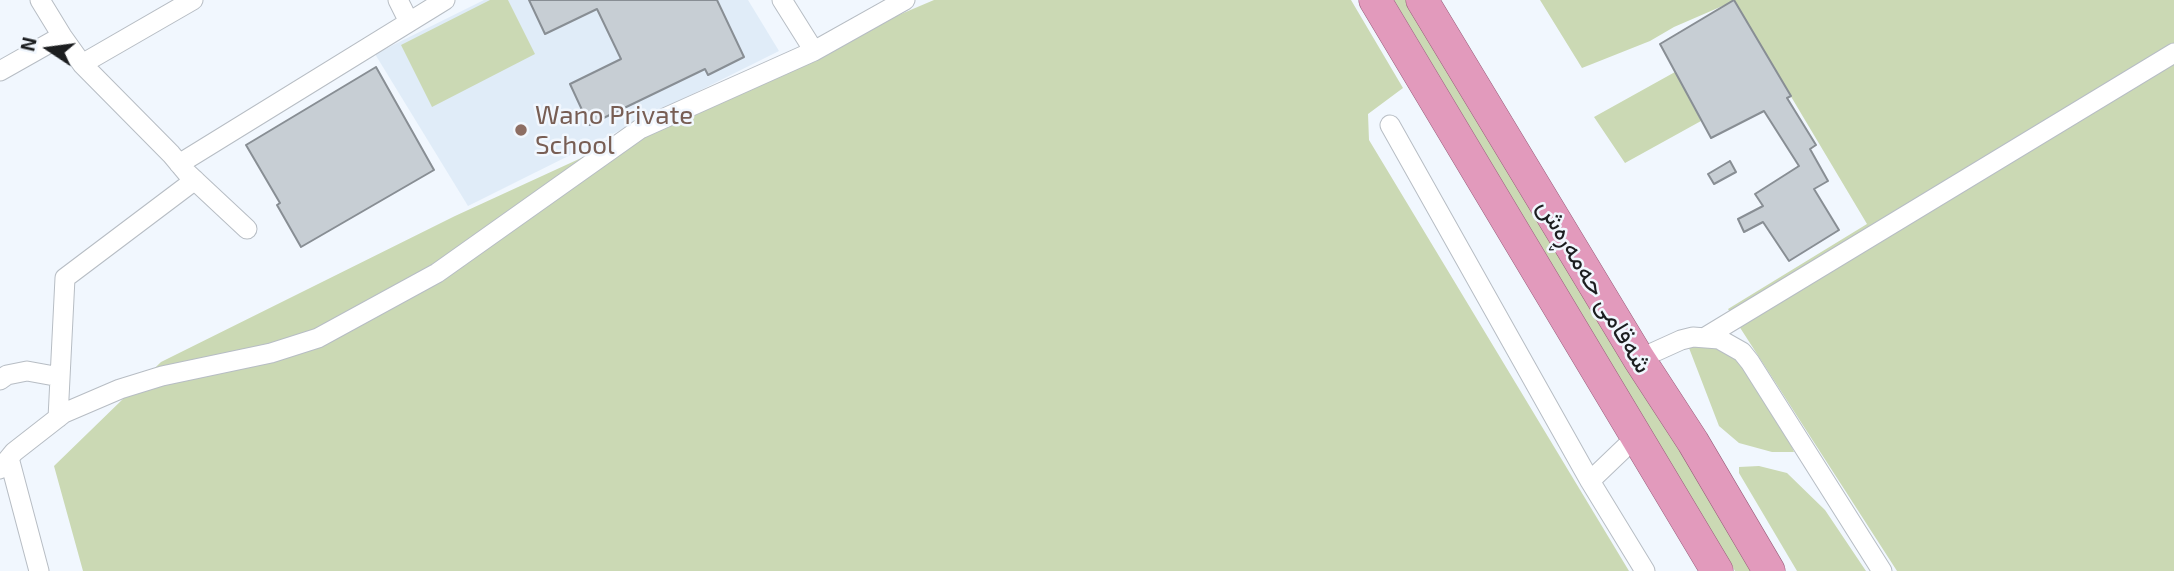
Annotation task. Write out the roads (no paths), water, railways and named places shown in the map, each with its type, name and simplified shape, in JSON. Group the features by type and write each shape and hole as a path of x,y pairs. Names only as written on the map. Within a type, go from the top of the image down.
{"highway":[{"name":"شەقامی حەمەڕەش","path":"1375,0 1717,571"},
{"name":"شەقامی حەمەڕەش","path":"1422,0 1769,571"}],"street":[{"path":"40,0 82,64 179,164 247,229"},
{"path":"82,64 193,0"},
{"path":"398,0 409,22"},
{"path":"179,164 446,0"},
{"path":"782,0 814,51"},
{"path":"38,571 5,464 58,418 120,389 162,376 271,353 318,338 437,273 640,128 814,51 905,0"},
{"path":"0,71 62,36"},
{"path":"1639,359 1681,340 1707,336 2174,53"},
{"path":"1390,125 1590,481 1645,571"},
{"path":"58,418 65,278 195,180"},
{"path":"1707,336 1731,344 1750,362 1882,571"},
{"path":"0,380 7,375 27,371 60,377"},
{"path":"1590,481 1637,436"}],"place":[{"name":"Wano Private School","path":"521,130"}]}
